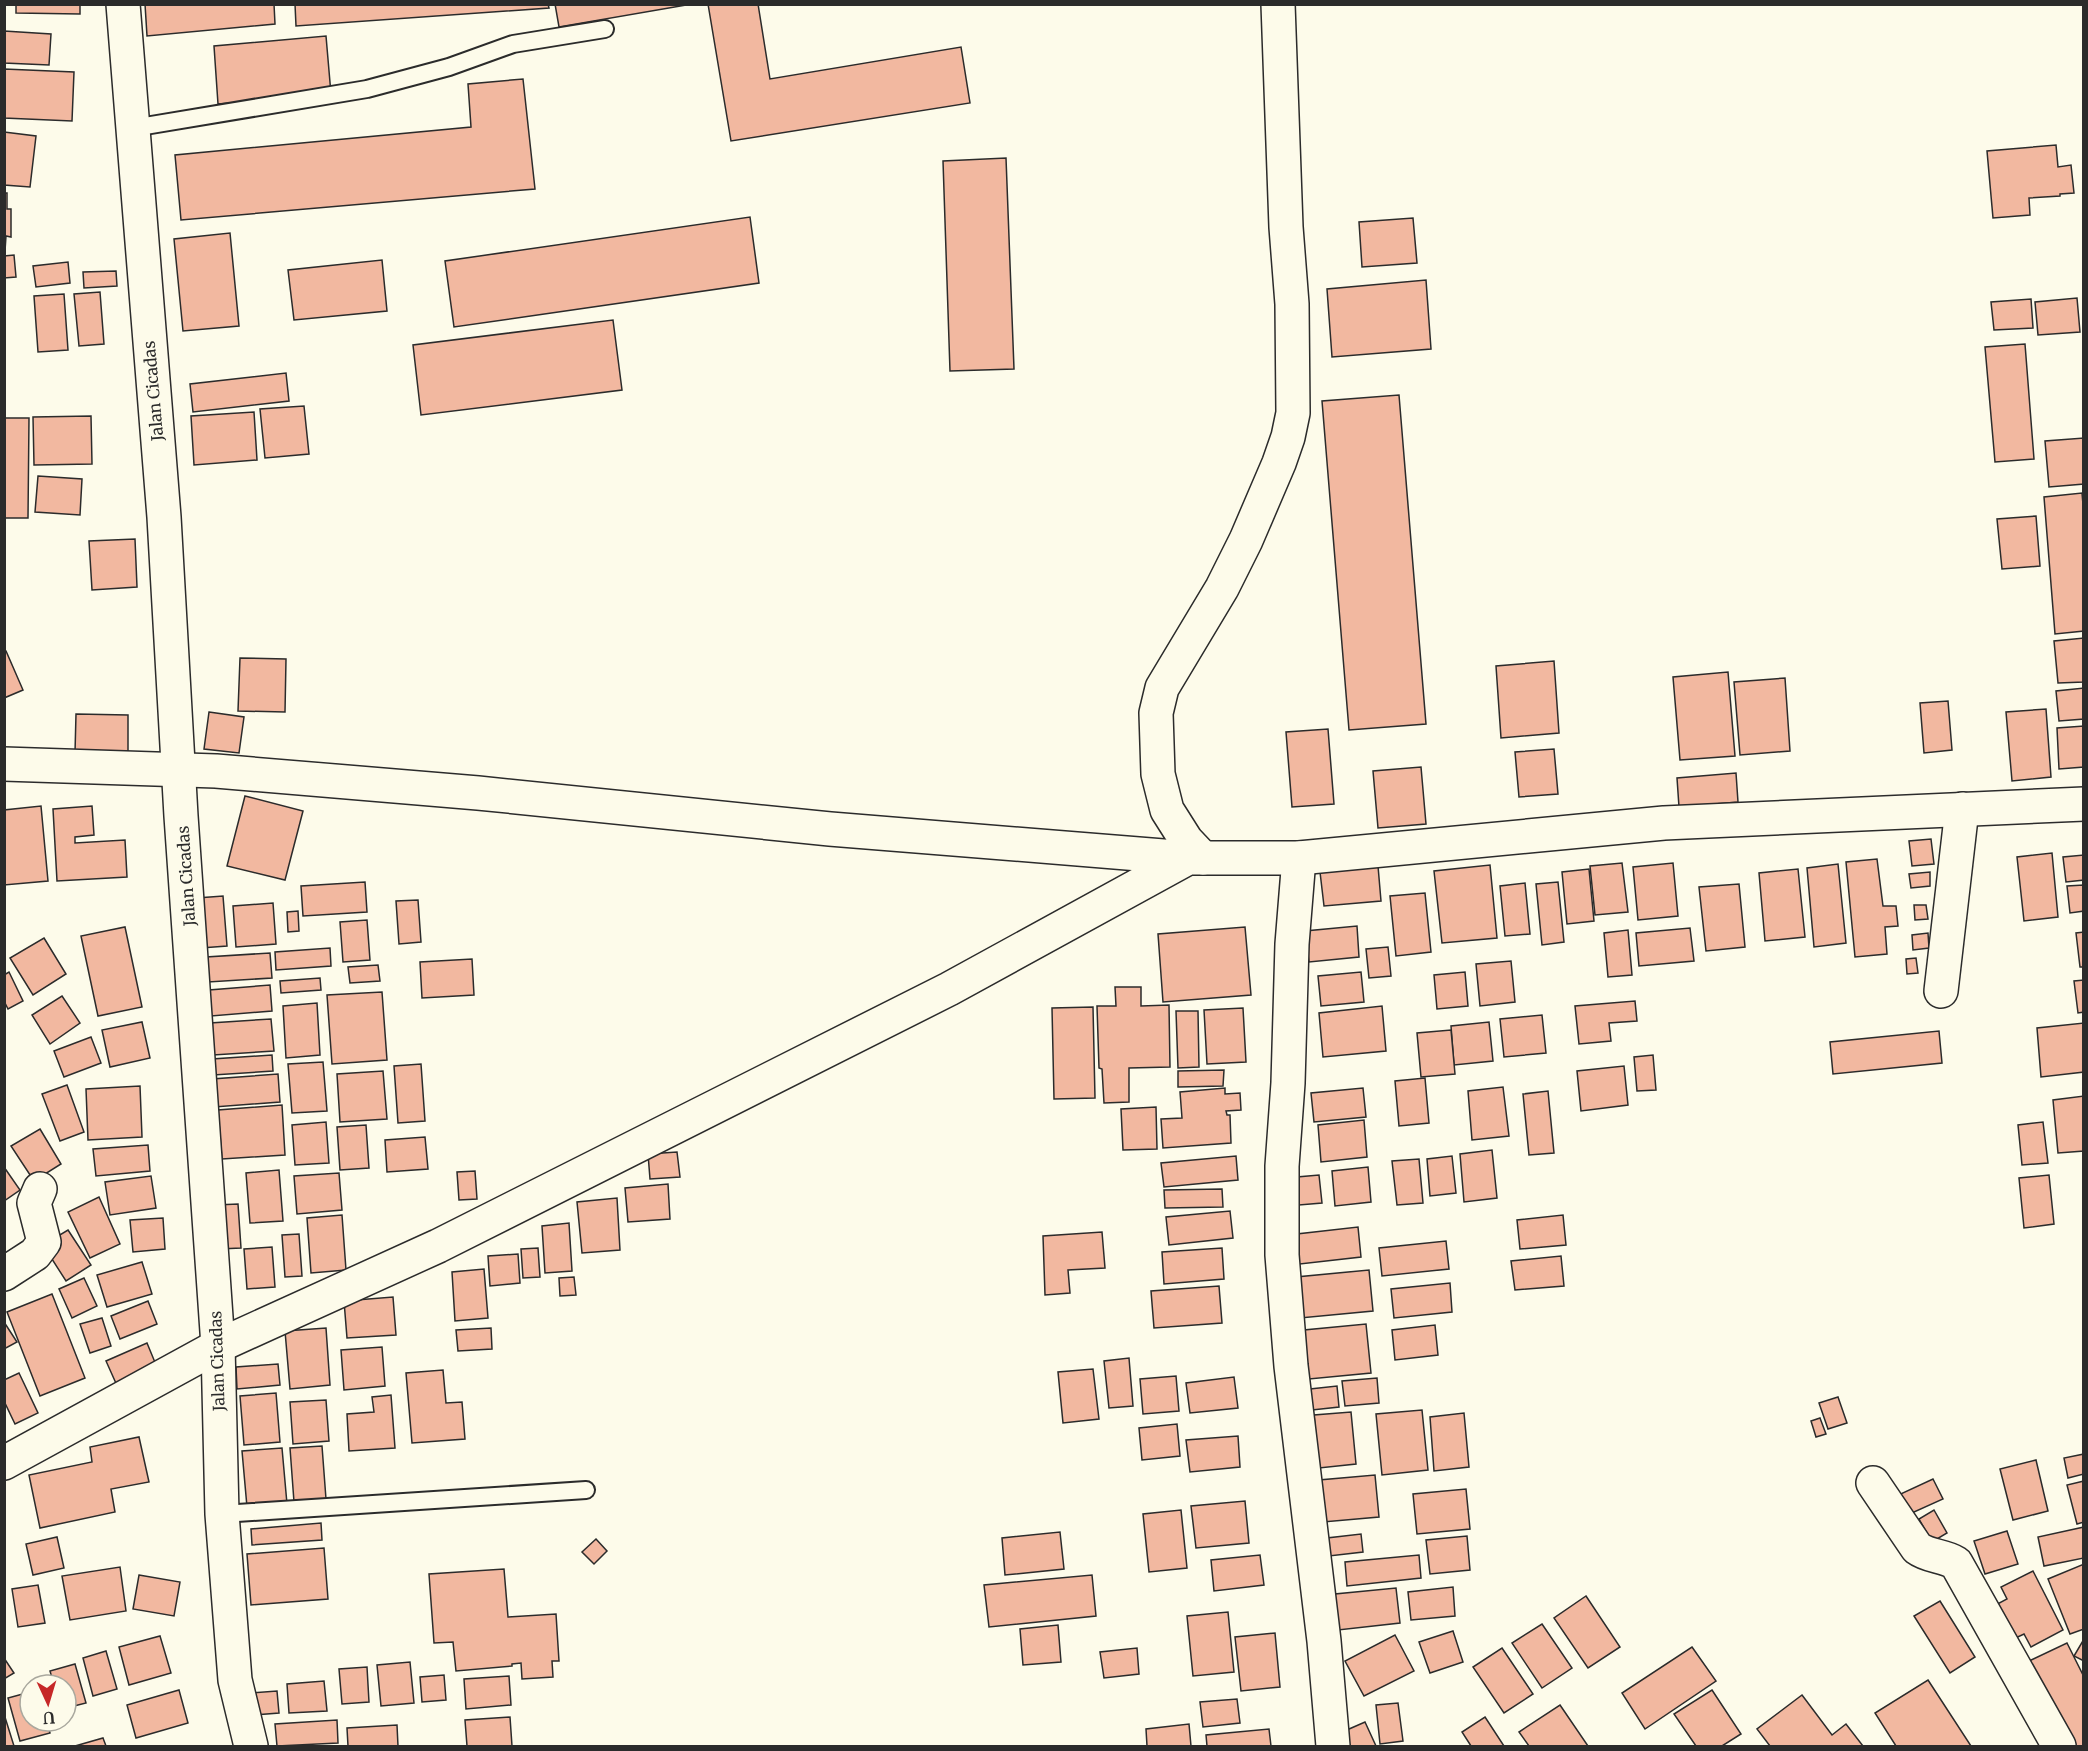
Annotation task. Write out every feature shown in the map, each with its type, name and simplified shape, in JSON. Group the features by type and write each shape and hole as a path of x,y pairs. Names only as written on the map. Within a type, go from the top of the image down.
{"street":[{"name":"Jalan Cicadas","path":"123,4 164,517 218,1346 222,1514 235,1680 251,1746"},
{"path":"1195,858 1167,810 1158,774 1156,713 1162,688 1222,588 1246,540 1279,464 1293,413 1292,304 1286,227 1278,4"},
{"path":"4,764 216,771 466,792 830,829 1195,858 1299,858 1664,823 2084,804"},
{"path":"1941,991 1962,809"},
{"path":"8,1452 218,1346 438,1246 949,989 1195,858"},
{"path":"1299,858 1292,944 1288,1083 1282,1166 1282,1256 1290,1366 1324,1641 1333,1746"},
{"path":"4,1274 34,1254 44,1242 34,1203 40,1189"},
{"path":"1873,1483 1917,1548 1927,1555 1944,1557 1956,1563 2059,1746"}],"lane":[{"path":"133,128 367,89 449,68 513,44 605,29"},
{"path":"222,1514 586,1490"}],"building":[{"path":"16,4 80,4 80,14 16,13"},
{"path":"145,4 274,4 275,24 147,36"},
{"path":"295,4 548,4 549,8 296,26"},
{"path":"555,4 692,4 559,27"},
{"path":"708,4 758,4 770,79 961,47 970,103 731,141"},
{"path":"4,31 51,34 49,65 4,63"},
{"path":"326,36 331,94 218,104 214,46"},
{"path":"4,69 74,72 72,121 4,118"},
{"path":"523,79 535,189 181,220 175,155 471,127 468,84"},
{"path":"4,132 36,136 30,187 4,185"},
{"path":"2056,145 2058,167 2071,165 2074,193 2029,198 2030,215 1993,218 1987,151"},
{"path":"1006,158 1014,369 950,371 943,161"},
{"path":"4,193 7,193 7,209 11,209 11,237 6,236 5,251"},
{"path":"750,217 759,283 454,327 445,261"},
{"path":"1413,218 1417,263 1362,267 1359,222"},
{"path":"230,233 239,326 183,331 174,239"},
{"path":"14,255 16,277 4,278 4,256"},
{"path":"382,260 387,311 294,320 288,270"},
{"path":"68,262 70,283 36,287 33,266"},
{"path":"116,271 117,286 84,288 83,272"},
{"path":"1426,280 1431,349 1332,357 1327,289"},
{"path":"100,292 104,344 79,346 74,294"},
{"path":"64,294 68,350 38,352 34,296"},
{"path":"2077,298 2080,332 2038,335 2035,302"},
{"path":"2031,299 2033,328 1994,330 1991,302"},
{"path":"613,320 622,390 421,415 413,345"},
{"path":"2025,344 2034,459 1995,462 1985,347"},
{"path":"286,373 289,401 193,412 190,384"},
{"path":"1399,395 1426,724 1349,730 1322,401"},
{"path":"304,406 309,454 265,458 260,409"},
{"path":"254,412 257,460 194,465 191,416"},
{"path":"91,416 92,464 34,465 33,417"},
{"path":"4,418 29,418 28,518 4,518"},
{"path":"2084,438 2084,484 2049,487 2045,441"},
{"path":"38,476 82,479 80,515 35,512"},
{"path":"2082,493 2084,631 2055,634 2044,497"},
{"path":"2036,516 2040,566 2002,569 1997,519"},
{"path":"135,539 137,587 92,590 89,541"},
{"path":"2084,638 2084,682 2058,683 2054,641"},
{"path":"4,651 23,690 4,698"},
{"path":"240,658 286,659 285,712 238,711"},
{"path":"1554,661 1559,733 1501,738 1496,666"},
{"path":"1728,672 1735,756 1680,760 1673,677"},
{"path":"1785,678 1790,751 1740,755 1734,682"},
{"path":"2084,688 2084,719 2059,721 2056,691"},
{"path":"1948,701 1952,750 1924,753 1920,703"},
{"path":"2046,709 2051,777 2012,781 2006,712"},
{"path":"209,712 244,717 239,753 204,749"},
{"path":"76,714 128,715 128,755 75,753"},
{"path":"2084,726 2084,767 2059,769 2057,728"},
{"path":"1328,729 1334,804 1292,807 1286,732"},
{"path":"1554,749 1558,794 1519,797 1515,752"},
{"path":"1421,767 1426,824 1378,828 1373,771"},
{"path":"1736,773 1738,802 1679,807 1677,778"},
{"path":"245,796 303,811 285,880 227,866"},
{"path":"41,806 48,881 4,885 4,810"},
{"path":"92,806 94,835 75,837 75,843 125,840 127,877 57,881 53,809"},
{"path":"1931,839 1934,864 1912,866 1909,841"},
{"path":"2052,853 2058,917 2024,921 2017,857"},
{"path":"2084,855 2084,880 2066,882 2063,857"},
{"path":"1877,859 1883,906 1896,906 1898,926 1885,927 1887,954 1855,957 1846,862"},
{"path":"1622,863 1628,912 1595,915 1590,866"},
{"path":"1673,863 1678,916 1638,920 1633,867"},
{"path":"1838,864 1846,943 1814,947 1807,868"},
{"path":"1490,865 1497,938 1442,943 1434,871"},
{"path":"1378,866 1381,901 1324,906 1320,872"},
{"path":"1589,869 1594,921 1567,924 1562,872"},
{"path":"1798,869 1805,937 1765,941 1759,873"},
{"path":"1930,872 1930,886 1911,888 1909,874"},
{"path":"365,882 367,912 303,916 301,886"},
{"path":"1558,882 1564,942 1542,945 1536,884"},
{"path":"1525,883 1530,934 1505,936 1500,886"},
{"path":"1739,884 1745,947 1706,951 1699,887"},
{"path":"2084,885 2084,911 2070,913 2067,886"},
{"path":"1425,893 1431,952 1396,956 1390,896"},
{"path":"223,896 227,946 201,948 197,898"},
{"path":"418,900 421,942 399,944 396,901"},
{"path":"273,903 276,944 236,947 233,906"},
{"path":"1914,905 1926,905 1928,919 1915,920"},
{"path":"298,911 299,931 288,932 287,912"},
{"path":"367,920 370,960 343,962 340,922"},
{"path":"1357,926 1359,957 1309,962 1305,931"},
{"path":"125,927 142,1007 98,1016 81,936"},
{"path":"1245,927 1251,995 1163,1002 1158,934"},
{"path":"1690,928 1694,961 1639,966 1636,933"},
{"path":"1628,930 1632,975 1608,977 1604,933"},
{"path":"2084,932 2084,967 2080,967 2076,933"},
{"path":"1928,933 1929,948 1913,950 1912,935"},
{"path":"44,938 66,974 33,995 10,958"},
{"path":"1388,947 1391,976 1369,978 1366,949"},
{"path":"330,948 331,966 276,970 275,952"},
{"path":"270,953 272,978 208,982 206,957"},
{"path":"1916,958 1918,973 1907,974 1906,959"},
{"path":"472,959 474,995 422,998 420,962"},
{"path":"1511,961 1515,1002 1480,1006 1476,964"},
{"path":"378,965 380,981 350,983 348,967"},
{"path":"9,972 23,1001 8,1009 4,1001 4,975"},
{"path":"1361,972 1364,1002 1321,1006 1318,976"},
{"path":"1465,972 1468,1006 1437,1009 1434,975"},
{"path":"320,978 321,990 281,993 280,981"},
{"path":"2084,980 2084,1012 2078,1013 2074,981"},
{"path":"270,985 272,1011 211,1016 209,990"},
{"path":"1115,987 1141,987 1141,1006 1169,1005 1170,1067 1129,1068 1129,1102 1104,1103 1102,1069 1099,1068 1097,1006 1116,1006"},
{"path":"382,992 387,1060 332,1064 327,995"},
{"path":"62,996 80,1023 50,1044 32,1015"},
{"path":"1635,1001 1637,1021 1609,1023 1611,1041 1579,1044 1575,1006"},
{"path":"317,1003 320,1055 286,1058 283,1006"},
{"path":"1382,1006 1386,1051 1323,1057 1319,1013"},
{"path":"1093,1007 1095,1098 1054,1099 1052,1008"},
{"path":"1243,1008 1246,1062 1207,1064 1204,1010"},
{"path":"1176,1011 1198,1011 1199,1067 1178,1068"},
{"path":"1542,1015 1546,1053 1504,1057 1500,1019"},
{"path":"271,1019 274,1051 213,1055 210,1023"},
{"path":"142,1022 150,1058 110,1067 102,1030"},
{"path":"1489,1022 1493,1061 1454,1065 1451,1026"},
{"path":"2084,1023 2084,1072 2041,1077 2037,1028"},
{"path":"1451,1030 1455,1074 1421,1077 1417,1033"},
{"path":"1939,1031 1942,1063 1833,1074 1830,1042"},
{"path":"91,1037 101,1063 64,1077 54,1051"},
{"path":"272,1055 273,1071 213,1075 212,1059"},
{"path":"1653,1055 1656,1090 1637,1091 1634,1057"},
{"path":"323,1062 327,1111 292,1113 288,1064"},
{"path":"421,1064 425,1121 398,1123 394,1066"},
{"path":"1624,1066 1628,1105 1581,1111 1577,1071"},
{"path":"1224,1070 1223,1086 1178,1087 1178,1071"},
{"path":"383,1071 387,1119 340,1122 337,1074"},
{"path":"278,1074 280,1102 214,1107 212,1079"},
{"path":"1425,1078 1429,1123 1399,1126 1395,1081"},
{"path":"67,1085 84,1132 60,1141 42,1094"},
{"path":"140,1086 142,1137 88,1140 86,1089"},
{"path":"1503,1087 1509,1136 1472,1140 1468,1091"},
{"path":"1225,1088 1225,1094 1240,1093 1241,1110 1226,1111 1227,1115 1230,1115 1231,1143 1163,1148 1161,1119 1182,1118 1180,1092"},
{"path":"1363,1088 1366,1117 1314,1122 1311,1093"},
{"path":"1548,1091 1554,1153 1529,1155 1523,1094"},
{"path":"2084,1096 2084,1151 2058,1153 2053,1100"},
{"path":"282,1105 285,1155 222,1159 218,1110"},
{"path":"1156,1107 1157,1149 1123,1150 1121,1109"},
{"path":"1364,1120 1367,1157 1321,1162 1318,1125"},
{"path":"326,1122 329,1163 295,1165 292,1125"},
{"path":"2043,1122 2048,1163 2022,1165 2018,1125"},
{"path":"366,1125 369,1168 340,1170 337,1127"},
{"path":"40,1129 61,1164 34,1181 11,1146"},
{"path":"425,1137 428,1169 387,1172 385,1140"},
{"path":"148,1145 150,1171 96,1176 93,1149"},
{"path":"1492,1150 1497,1198 1464,1202 1460,1154"},
{"path":"677,1152 680,1177 650,1179 648,1154"},
{"path":"1236,1156 1238,1180 1164,1187 1161,1163"},
{"path":"1452,1156 1456,1193 1430,1196 1427,1159"},
{"path":"1419,1159 1423,1203 1397,1205 1392,1161"},
{"path":"4,1167 20,1190 4,1201"},
{"path":"1368,1167 1371,1202 1335,1206 1332,1171"},
{"path":"279,1170 283,1221 250,1223 246,1173"},
{"path":"475,1171 477,1199 459,1200 457,1172"},
{"path":"339,1173 342,1210 297,1214 294,1176"},
{"path":"1319,1175 1322,1203 1299,1205 1297,1177"},
{"path":"2049,1175 2054,1224 2024,1228 2019,1178"},
{"path":"151,1176 156,1208 110,1215 105,1182"},
{"path":"668,1184 670,1219 628,1222 625,1188"},
{"path":"1222,1189 1223,1207 1165,1208 1164,1190"},
{"path":"99,1197 120,1244 90,1258 68,1212"},
{"path":"617,1198 620,1250 582,1253 577,1202"},
{"path":"238,1204 241,1248 219,1249 216,1205"},
{"path":"1230,1211 1233,1238 1169,1245 1166,1217"},
{"path":"342,1215 346,1270 311,1273 307,1218"},
{"path":"1563,1215 1566,1245 1520,1249 1517,1220"},
{"path":"163,1218 165,1249 133,1252 130,1220"},
{"path":"569,1223 572,1271 545,1273 542,1226"},
{"path":"1358,1227 1361,1257 1291,1265 1288,1235"},
{"path":"68,1230 91,1265 66,1281 43,1245"},
{"path":"1102,1232 1105,1268 1068,1270 1070,1293 1045,1295 1043,1236"},
{"path":"299,1234 302,1276 285,1277 282,1235"},
{"path":"1446,1241 1449,1269 1382,1276 1379,1248"},
{"path":"272,1247 275,1287 247,1289 244,1249"},
{"path":"538,1248 540,1277 523,1278 521,1249"},
{"path":"1222,1248 1224,1279 1164,1284 1162,1252"},
{"path":"518,1254 520,1283 490,1286 488,1256"},
{"path":"1561,1256 1564,1286 1515,1290 1511,1261"},
{"path":"142,1262 152,1294 107,1307 97,1275"},
{"path":"484,1269 488,1318 455,1321 452,1272"},
{"path":"1369,1270 1373,1311 1300,1318 1296,1277"},
{"path":"574,1277 576,1295 560,1296 559,1278"},
{"path":"84,1278 97,1306 72,1318 59,1289"},
{"path":"1450,1283 1452,1312 1394,1318 1391,1289"},
{"path":"1219,1286 1222,1323 1154,1328 1151,1291"},
{"path":"52,1294 85,1378 40,1396 7,1312"},
{"path":"393,1297 396,1335 347,1338 344,1301"},
{"path":"148,1301 157,1324 120,1339 111,1316"},
{"path":"102,1318 111,1346 90,1353 80,1324"},
{"path":"4,1322 17,1342 4,1349"},
{"path":"1366,1324 1371,1373 1309,1379 1304,1330"},
{"path":"1435,1325 1438,1355 1395,1360 1392,1330"},
{"path":"326,1328 330,1385 290,1389 285,1331"},
{"path":"491,1328 492,1349 458,1351 456,1330"},
{"path":"147,1343 159,1372 119,1390 106,1361"},
{"path":"382,1347 385,1386 344,1390 341,1350"},
{"path":"1129,1358 1133,1406 1109,1408 1104,1361"},
{"path":"278,1364 280,1385 237,1389 236,1367"},
{"path":"1093,1369 1099,1419 1063,1423 1058,1372"},
{"path":"443,1370 446,1403 462,1402 465,1439 412,1443 406,1373"},
{"path":"19,1373 38,1413 15,1424 4,1401 4,1380"},
{"path":"1176,1376 1179,1411 1143,1414 1140,1379"},
{"path":"1234,1377 1238,1408 1190,1413 1186,1383"},
{"path":"1377,1378 1379,1403 1345,1406 1342,1381"},
{"path":"1337,1386 1339,1407 1303,1411 1301,1390"},
{"path":"276,1393 280,1442 244,1445 240,1396"},
{"path":"391,1395 395,1448 349,1451 347,1414 374,1412 372,1397"},
{"path":"1838,1397 1847,1423 1828,1429 1819,1403"},
{"path":"326,1400 329,1441 293,1444 290,1402"},
{"path":"1422,1410 1428,1470 1382,1475 1376,1414"},
{"path":"1351,1412 1356,1464 1319,1468 1314,1415"},
{"path":"1464,1413 1469,1467 1434,1471 1430,1417"},
{"path":"1820,1418 1826,1434 1816,1437 1811,1421"},
{"path":"1177,1424 1180,1456 1142,1460 1139,1428"},
{"path":"1238,1436 1240,1467 1190,1472 1186,1440"},
{"path":"139,1437 149,1482 111,1489 115,1512 40,1528 29,1475 92,1462 90,1447"},
{"path":"322,1446 326,1499 294,1502 290,1448"},
{"path":"282,1448 287,1504 247,1507 242,1451"},
{"path":"2084,1454 2084,1474 2068,1478 2064,1458"},
{"path":"2036,1460 2048,1511 2013,1520 2000,1469"},
{"path":"1375,1475 1379,1517 1323,1522 1319,1480"},
{"path":"1933,1479 1943,1499 1903,1517 1894,1497"},
{"path":"2084,1481 2084,1522 2077,1524 2067,1485"},
{"path":"1466,1489 1470,1529 1417,1534 1413,1494"},
{"path":"1245,1501 1249,1543 1196,1548 1191,1506"},
{"path":"1181,1510 1187,1568 1149,1572 1143,1514"},
{"path":"1934,1510 1947,1533 1932,1542 1919,1519"},
{"path":"321,1523 322,1540 252,1545 251,1529"},
{"path":"2084,1527 2084,1558 2044,1566 2038,1537"},
{"path":"2007,1531 2018,1564 1985,1574 1974,1541"},
{"path":"1060,1532 1064,1569 1005,1575 1002,1538"},
{"path":"1361,1534 1363,1552 1329,1556 1327,1538"},
{"path":"1467,1536 1470,1570 1430,1574 1426,1540"},
{"path":"57,1537 64,1568 33,1575 26,1544"},
{"path":"596,1539 607,1551 594,1564 582,1552"},
{"path":"324,1548 328,1599 251,1605 247,1554"},
{"path":"1260,1555 1264,1585 1214,1591 1211,1560"},
{"path":"1419,1555 1421,1578 1347,1586 1345,1562"},
{"path":"2084,1564 2084,1629 2070,1634 2048,1579"},
{"path":"120,1567 126,1611 70,1620 62,1576"},
{"path":"504,1569 508,1617 556,1614 559,1661 552,1661 553,1677 522,1679 521,1663 512,1664 512,1666 456,1671 453,1642 434,1643 429,1574"},
{"path":"2033,1571 2063,1630 2031,1647 2024,1634 2005,1643 1988,1609 2007,1599 2001,1587"},
{"path":"139,1575 180,1582 174,1616 133,1609"},
{"path":"1092,1575 1096,1616 989,1627 984,1585"},
{"path":"38,1585 45,1623 18,1627 12,1589"},
{"path":"1453,1587 1455,1616 1411,1620 1408,1592"},
{"path":"1396,1588 1400,1623 1338,1630 1335,1594"},
{"path":"1586,1596 1620,1647 1588,1668 1554,1618"},
{"path":"1940,1601 1975,1657 1950,1673 1914,1616"},
{"path":"1228,1612 1234,1672 1193,1676 1187,1616"},
{"path":"1542,1624 1572,1668 1542,1688 1512,1643"},
{"path":"1058,1625 1061,1662 1023,1665 1020,1629"},
{"path":"1453,1631 1463,1662 1430,1673 1419,1642"},
{"path":"1275,1633 1280,1687 1241,1691 1235,1637"},
{"path":"1395,1635 1414,1671 1364,1696 1345,1661"},
{"path":"160,1636 171,1673 129,1685 119,1647"},
{"path":"2084,1639 2084,1661 2074,1656"},
{"path":"2067,1643 2084,1677 2084,1746 2069,1746 2027,1662"},
{"path":"1692,1647 1716,1681 1645,1729 1622,1693"},
{"path":"1137,1648 1139,1674 1104,1678 1100,1652"},
{"path":"1502,1648 1533,1694 1504,1713 1473,1667"},
{"path":"106,1651 117,1689 93,1696 83,1658"},
{"path":"4,1658 14,1673 4,1679"},
{"path":"410,1662 414,1703 381,1706 377,1665"},
{"path":"75,1664 78,1673 51,1673 50,1671"},
{"path":"367,1667 369,1702 342,1704 339,1669"},
{"path":"78,1675 86,1703 78,1705"},
{"path":"444,1675 446,1700 422,1702 420,1677"},
{"path":"509,1676 511,1705 466,1709 464,1679"},
{"path":"1928,1680 1971,1746 1896,1746 1875,1713"},
{"path":"324,1681 327,1711 289,1713 287,1684"},
{"path":"179,1690 188,1723 136,1738 127,1705"},
{"path":"1712,1690 1741,1734 1722,1746 1696,1746 1674,1714"},
{"path":"277,1691 279,1713 253,1715 251,1693"},
{"path":"18,1695 18,1733 50,1733 20,1741 8,1698"},
{"path":"1802,1695 1832,1735 1846,1724 1863,1746 1770,1746 1757,1729"},
{"path":"1237,1699 1240,1723 1203,1727 1200,1702"},
{"path":"1398,1703 1403,1741 1380,1744 1376,1705"},
{"path":"1560,1705 1588,1746 1529,1746 1519,1732"},
{"path":"4,1714 14,1746 4,1746"},
{"path":"510,1717 512,1746 467,1746 465,1720"},
{"path":"1485,1717 1504,1746 1471,1746 1462,1732"},
{"path":"337,1720 338,1743 277,1746 275,1724"},
{"path":"1365,1722 1376,1746 1346,1746 1340,1733"},
{"path":"1189,1724 1191,1746 1147,1746 1146,1729"},
{"path":"397,1725 398,1746 348,1746 347,1728"},
{"path":"1269,1729 1271,1746 1207,1746 1206,1735"},
{"path":"103,1738 106,1746 75,1746"}]}
